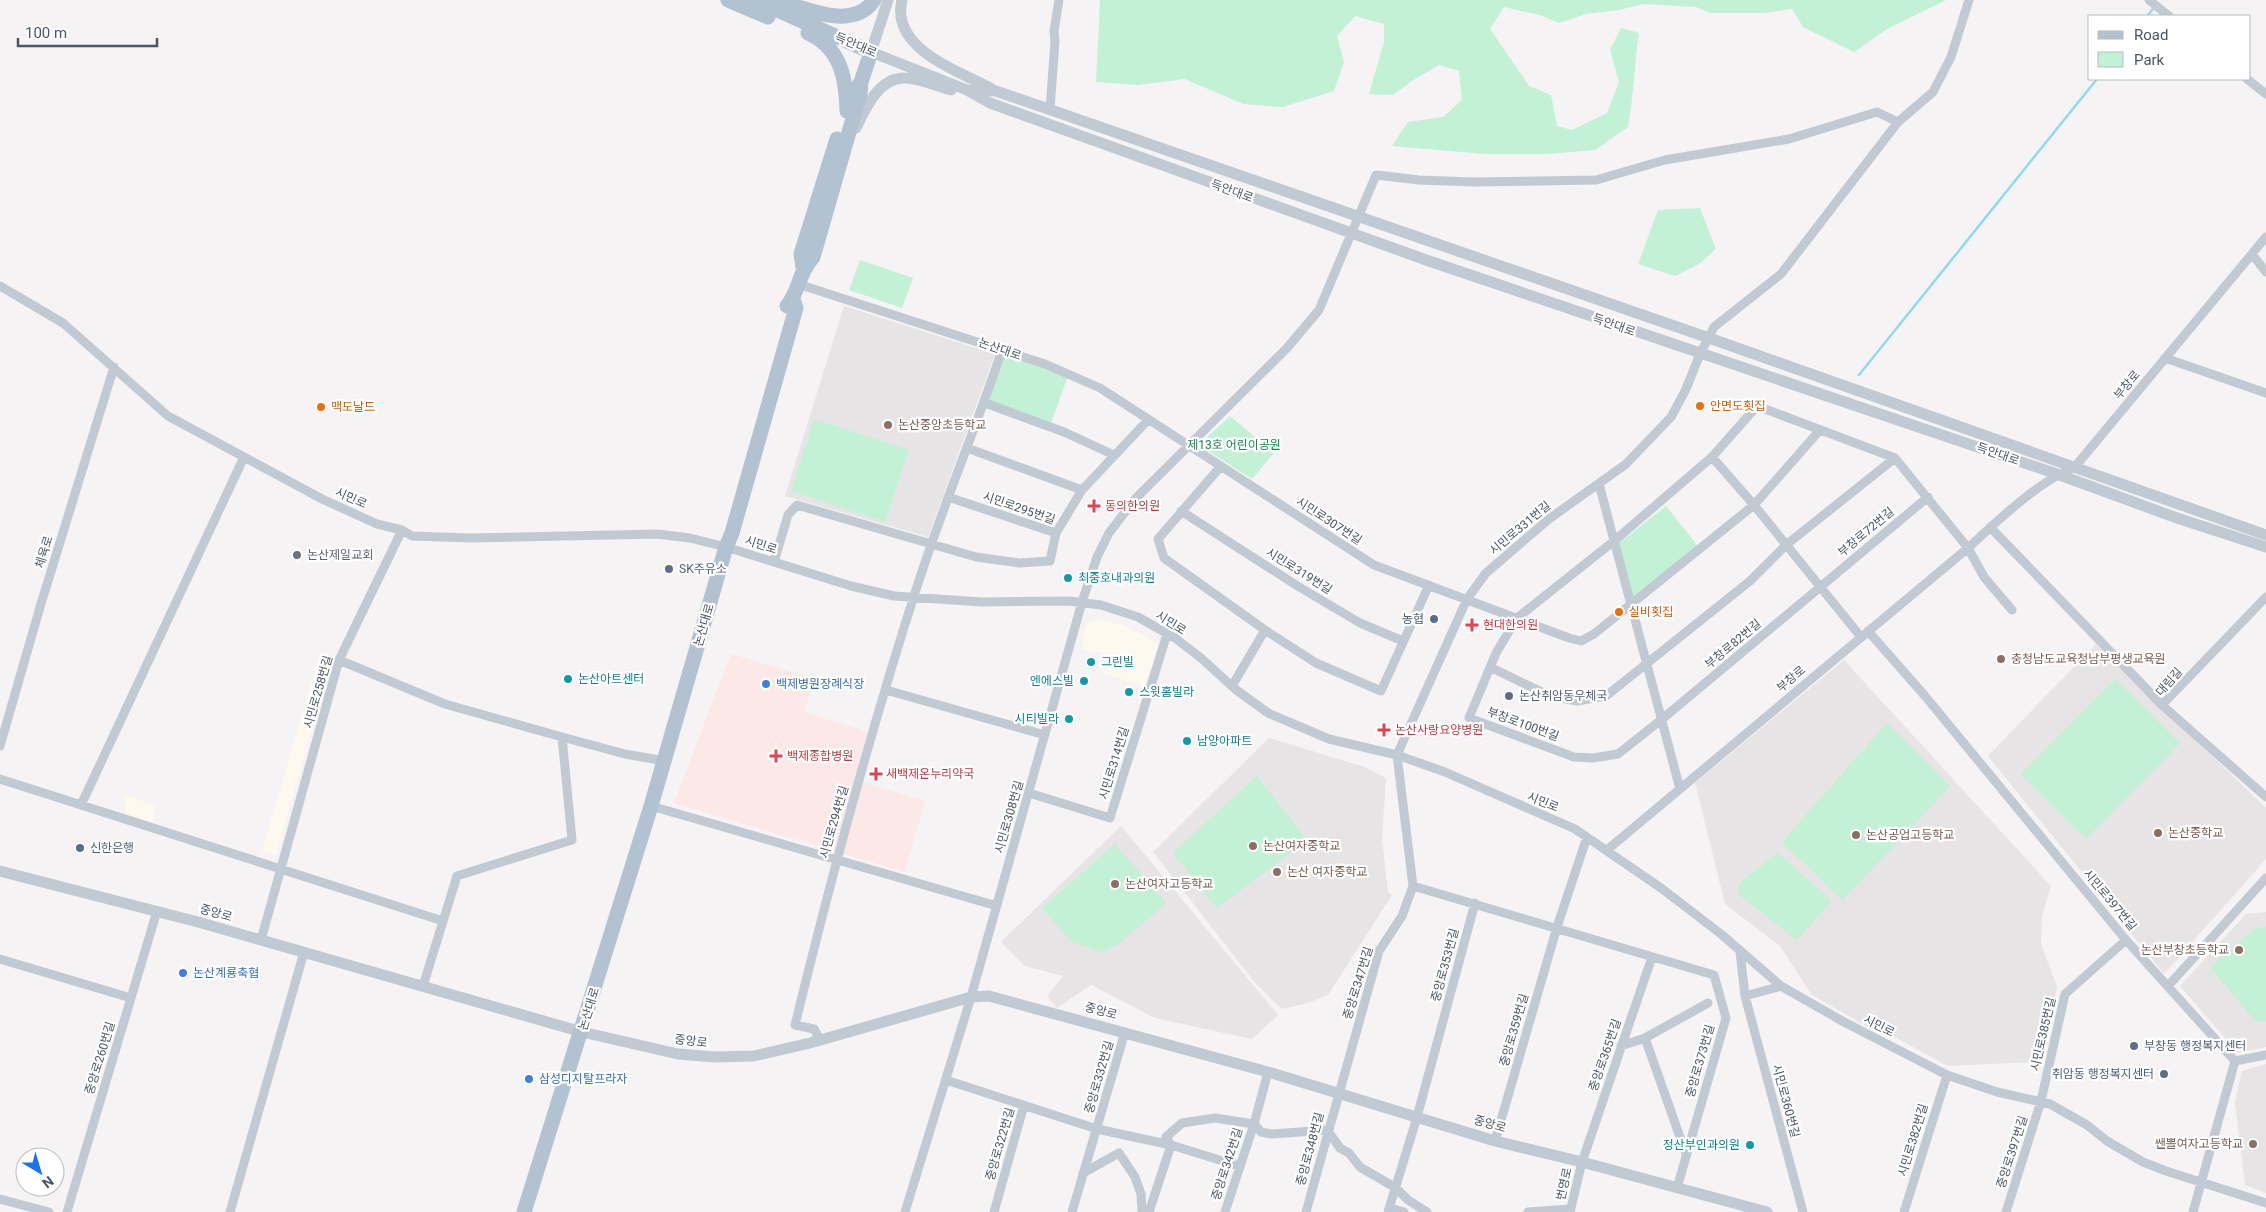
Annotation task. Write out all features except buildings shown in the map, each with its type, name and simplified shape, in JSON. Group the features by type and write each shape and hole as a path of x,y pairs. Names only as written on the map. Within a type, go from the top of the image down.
{"main road":[{"path":"728,0 817,38 831,49 839,61 847,85 847,111"},
{"name":"득안대로","path":"734,0 776,5"},
{"name":"득안대로","path":"755,0 776,5 871,52"},
{"path":"776,5 842,17 864,10 874,0"},
{"name":"논산대로","path":"524,1212 582,1032 665,761 726,547 732,533 796,308 795,292 803,267 801,254 847,111 871,52"},
{"name":"논산대로","path":"803,267 813,257 860,94 860,82"}],"street":[{"name":"논산대로","path":"871,52 888,0"},
{"path":"902,0 900,9 904,28 915,45 934,59 996,91"},
{"path":"1050,110 1054,31 1058,0"},
{"name":"시민로331번길","path":"1397,755 1467,599 1486,573 1549,519 1626,464 1671,417 1686,390 1700,354 1714,327 1782,274 1898,122 1933,92 1951,58 1969,0"},
{"path":"2149,0 2169,15"},
{"name":"득안대로","path":"871,52 967,90 990,103 1350,233 2266,547"},
{"path":"842,156 873,97 893,81 904,78 921,81 990,103"},
{"path":"2248,80 2266,94"},
{"name":"득안대로","path":"967,90 996,91 1709,338 2266,535"},
{"path":"1082,602 1097,557 1109,533 1135,499 1288,348 1318,310 1376,175 1419,180 1474,182 1596,180 1665,160 1789,139 1878,112 1898,122"},
{"name":"부창로","path":"1607,850 1968,548 1990,527 2057,474 2074,468 2266,237"},
{"path":"2252,254 2266,272"},
{"name":"시민로","path":"0,286 63,323 168,416 332,503 377,524 402,530 412,536 440,538 657,534 690,538 726,547 850,586 894,596 982,602 1069,601 1082,602 1123,612 1167,634 1201,658 1232,686 1268,714 1329,738 1397,755 1445,772 1546,816 1587,838 1607,850 1721,934 1781,986 1844,1022 1947,1075 1997,1092 2041,1100 2067,1112 2107,1141 2143,1162 2266,1203"},
{"name":"논산대로","path":"795,292 1002,350 1045,364 1100,388 1187,446"},
{"path":"913,598 1002,350"},
{"path":"2165,358 2266,392"},
{"name":"체육로","path":"0,746 40,607 114,367"},
{"path":"984,403 1064,432 1114,455"},
{"path":"1895,458 1786,545 1750,581 1647,666 1606,696 1576,700 1550,696 1492,668 1496,653 1517,618 1614,541 1712,457 1757,406 1895,458 1968,548 1984,577 2012,610"},
{"path":"1056,533 1082,490 1148,420"},
{"path":"1467,599 1581,641 1594,634 1754,505 1820,430"},
{"name":"시민로307번길","path":"1187,446 1374,565 1467,599"},
{"path":"967,448 1082,490"},
{"path":"81,805 244,457"},
{"path":"1712,457 1754,505 1861,637"},
{"path":"1221,466 1158,539 1164,558 1265,630 1316,662 1381,691 1429,586"},
{"path":"1598,484 1680,789"},
{"name":"시민로295번길","path":"774,562 788,515 797,505 976,557 1020,563 1050,561 1056,533 948,497"},
{"name":"부창로72번길","path":"1820,587 1928,497"},
{"name":"시민로319번길","path":"1182,511 1360,623 1404,641"},
{"path":"1990,527 2162,705"},
{"name":"시민로258번길","path":"261,940 339,660 402,530"},
{"name":"부창로82번길","path":"1661,720 1820,587"},
{"name":"대림길","path":"2266,597 2162,705 2266,797"},
{"name":"시민로294번길","path":"820,1040 814,1029 795,1025 836,861 913,598"},
{"name":"시민로308번길","path":"971,997 1082,602"},
{"path":"1232,686 1265,630"},
{"name":"시민로397번길","path":"1868,631 1925,696 2126,940 2235,1061"},
{"name":"시민로314번길","path":"1029,793 1110,818 1167,634"},
{"path":"339,660 445,704 562,738 626,754 665,761"},
{"name":"부창로100번길","path":"1492,668 1469,718 1574,757 1593,758 1618,754 1661,720"},
{"path":"886,690 1045,735"},
{"path":"423,986 458,876 572,840 562,738"},
{"name":"중앙로347번길","path":"1339,1093 1379,950 1402,916 1413,886 1397,755"},
{"path":"0,779 443,921"},
{"path":"651,806 997,906"},
{"name":"중앙로359번길","path":"1495,1140 1557,927 1587,838"},
{"name":"중앙로","path":"0,871 157,911 582,1032 678,1054 715,1057 754,1056 820,1040 971,997 989,996 1268,1072 1495,1140 1767,1212"},
{"path":"2168,986 2266,878"},
{"path":"1413,886 1557,927 1652,957"},
{"name":"중앙로353번길","path":"1389,1210 1417,1117 1475,903"},
{"name":"중앙로260번길","path":"67,1212 157,911"},
{"name":"시민로385번길","path":"2041,1100 2065,994 2126,940"},
{"path":"230,1212 304,952"},
{"name":"시민로360번길","path":"1740,952 1745,996 1802,1212"},
{"name":"중앙로365번길","path":"1582,1162 1652,957"},
{"name":"중앙로373번길","path":"1652,957 1714,975 1726,1018 1677,1188"},
{"path":"0,959 131,998"},
{"path":"1745,996 1781,986"},
{"path":"904,1212 971,997"},
{"path":"1621,1046 1645,1038 1708,1003"},
{"name":"중앙로332번길","path":"1072,1212 1125,1032"},
{"path":"1645,1038 1686,1154"},
{"path":"2193,1212 2235,1061 2266,1055"},
{"name":"중앙로342번길","path":"1224,1212 1254,1124 1268,1072"},
{"name":"시민로382번길","path":"1904,1212 1947,1075"},
{"name":"중앙로322번길","path":"946,1080 1024,1105 994,1212"},
{"name":"중앙로348번길","path":"1306,1212 1327,1130 1339,1093"},
{"name":"중앙로397번길","path":"2006,1212 2041,1100"},
{"name":"중앙로332번길","path":"1024,1105 1097,1129 1171,1145 1239,1166"},
{"name":"중앙로342번길","path":"1171,1145 1166,1137 1182,1123 1215,1118 1254,1124 1261,1132 1272,1134 1327,1130"},
{"path":"1327,1130 1340,1148 1349,1153 1360,1167 1396,1188 1408,1200 1427,1212"},
{"path":"1149,1212 1171,1145"},
{"path":"1083,1173 1119,1153 1135,1177 1141,1194 1142,1212"},
{"name":"번영로","path":"1571,1211 1582,1162"},
{"path":"0,1199 49,1212"},
{"path":"1389,1210 1404,1212"},
{"path":"1528,1212 1571,1211"}],"shaded area":[{"name":"논산중앙초등학교","path":"844,306 995,354 928,537 785,496"},
{"path":"1098,619 1122,625 1159,644 1145,686 1102,673 1104,653 1082,650 1086,624"},
{"name":"논산중학교","path":"2096,644 2266,808 2266,859 2164,974 1988,756"},
{"name":"백제종합병원","path":"731,654 814,679 804,712 867,732 854,780 925,801 905,872 674,803"},
{"path":"319,656 332,659 276,855 262,851"},
{"name":"논산공업고등학교","path":"1844,660 2051,886 2042,916 2041,944 2057,987 2050,1025 2032,1062 1948,1066 1885,1032 1873,1030 1812,995 1780,946 1725,904 1695,783"},
{"name":"논산 여자중학교","path":"1269,738 1365,767 1386,778 1382,839 1388,892 1392,895 1328,995 1308,1003 1282,1009 1256,984 1153,852"},
{"path":"125,795 156,806 152,823 125,813"},
{"name":"논산여자고등학교","path":"1121,826 1278,1015 1252,1039 1155,1018 1091,985 1057,1008 1047,996 1063,976 1025,966 1001,942"},
{"name":"논산부창초등학교","path":"2266,912 2266,1047 2238,1053 2180,986 2246,914"},
{"name":"쌘뽈여자고등학교","path":"2266,1064 2266,1193 2245,1185 2235,1102 2242,1071"}],"green space":[{"path":"1100,0 1946,0 1887,29 1854,52 1803,27 1792,9 1764,13 1711,13 1696,7 1643,4 1619,10 1586,14 1559,23 1540,15 1504,7 1490,29 1529,86 1551,95 1557,126 1572,130 1607,113 1619,82 1610,50 1621,28 1639,33 1632,104 1628,127 1595,150 1547,154 1485,154 1392,146 1408,122 1443,117 1462,100 1459,71 1439,65 1393,95 1369,94 1384,42 1384,24 1355,16 1337,36 1344,62 1334,91 1283,107 1243,104 1185,79 1138,85 1096,82"},
{"path":"1700,208 1716,249 1699,264 1675,276 1638,264 1658,210"},
{"path":"860,260 913,278 902,308 849,290"},
{"path":"1004,355 1068,376 1051,423 988,400"},
{"name":"제13호 어린이공원","path":"1230,416 1274,453 1252,479 1199,445"},
{"path":"814,419 909,450 885,522 791,491"},
{"path":"1666,506 1698,546 1634,598 1618,544"},
{"path":"2115,679 2180,743 2086,839 2021,774"},
{"path":"1887,723 1950,786 1843,900 1782,842"},
{"path":"1257,776 1307,840 1217,908 1173,853"},
{"path":"1115,844 1166,903 1119,944 1101,952 1072,942 1042,908"},
{"path":"1778,853 1832,901 1797,940 1738,894 1739,884"},
{"path":"2266,927 2266,1021 2256,1022 2210,967 2256,928"}],"waterway":[{"path":"2148,15 2154,8"},
{"path":"1859,375 2096,80"}],"place":[{"name":"안면도횟집","path":"1700,406"},
{"name":"맥도날드","path":"321,407"},
{"name":"논산중앙초등학교","path":"888,425"},
{"name":"동의한의원","path":"1094,506"},
{"name":"논산제일교회","path":"297,555"},
{"name":"SK주유소","path":"669,569"},
{"name":"최중호내과의원","path":"1068,578"},
{"name":"실비횟집","path":"1619,612"},
{"name":"농협","path":"1434,619"},
{"name":"현대한의원","path":"1472,625"},
{"name":"충청남도교육청남부평생교육원","path":"2001,659"},
{"name":"그린빌","path":"1091,662"},
{"name":"논산아트센터","path":"568,679"},
{"name":"엔에스빌","path":"1084,681"},
{"name":"백제병원장례식장","path":"766,684"},
{"name":"스윗홈빌라","path":"1129,692"},
{"name":"논산취암동우체국","path":"1509,696"},
{"name":"시티빌라","path":"1069,719"},
{"name":"논산사랑요양병원","path":"1384,730"},
{"name":"남양아파트","path":"1187,741"},
{"name":"백제종합병원","path":"776,756"},
{"name":"새백제온누리약국","path":"876,774"},
{"name":"논산중학교","path":"2158,833"},
{"name":"논산공업고등학교","path":"1856,835"},
{"name":"논산여자중학교","path":"1253,846"},
{"name":"신한은행","path":"80,848"},
{"name":"논산 여자중학교","path":"1277,872"},
{"name":"논산여자고등학교","path":"1115,884"},
{"name":"논산부창초등학교","path":"2239,950"},
{"name":"논산계룡축협","path":"183,973"},
{"name":"부창동 행정복지센터","path":"2134,1046"},
{"name":"취암동 행정복지센터","path":"2164,1074"},
{"name":"삼성디지탈프라자","path":"529,1079"},
{"name":"쌘뽈여자고등학교","path":"2253,1144"},
{"name":"정산부인과의원","path":"1750,1145"}]}
